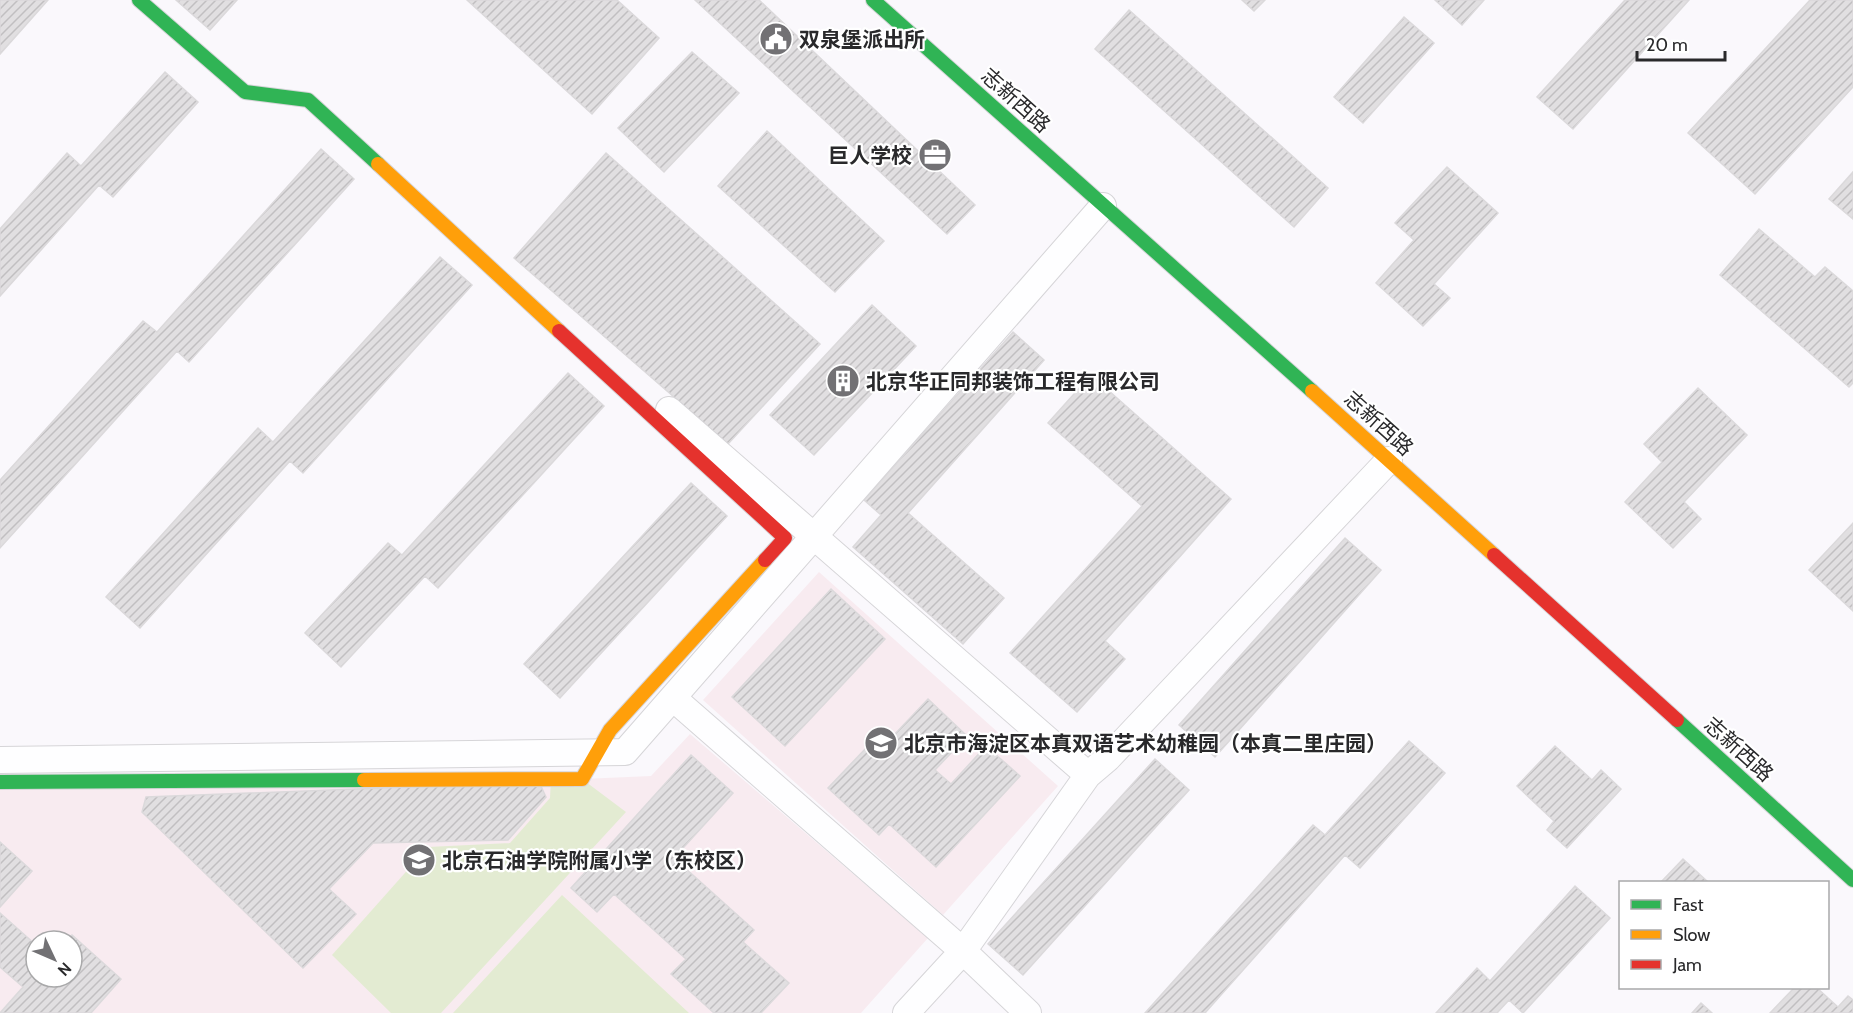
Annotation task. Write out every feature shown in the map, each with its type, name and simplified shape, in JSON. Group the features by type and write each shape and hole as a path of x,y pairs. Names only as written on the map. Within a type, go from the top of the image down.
{"street":[{"path":"0,782 582,779 610,730 785,537 308,100 245,92 139,0"},
{"name":"志新西路","path":"885,4 1103,206 1389,460 1853,880"},
{"path":"400,179 1088,775"},
{"path":"0,760 625,753 1103,206"},
{"path":"906,1013 963,951 1088,775 1108,758 1389,460"},
{"path":"673,698 963,951 1028,1013"}],"shaded area":[{"name":"北京市海淀区本真双语艺术幼稚园（本真二里庄园）","path":"819,572 1058,786 943,915 703,700"},
{"name":"北京石油学院附属小学（东校区）","path":"690,734 928,938 861,1013 0,1013 0,782 582,779 651,776"}],"green space":[{"path":"551,779 582,779 626,812 441,1013 391,1013 332,955 428,847 510,843 550,798"},
{"path":"562,895 689,1013 453,1013"}],"building":[{"path":"0,0 48,0 0,54"},
{"path":"176,0 237,0 210,30"},
{"path":"467,0 617,0 659,38 592,114"},
{"path":"695,0 759,0 975,205 947,234"},
{"path":"1242,0 1265,0 1254,11"},
{"path":"1435,0 1484,0 1462,25"},
{"path":"1625,0 1689,0 1573,129 1537,97"},
{"path":"1810,0 1853,0 1853,87 1755,194 1688,133"},
{"path":"1129,10 1328,188 1294,227 1095,49"},
{"path":"1404,17 1434,43 1363,123 1334,97"},
{"path":"692,52 739,93 664,172 618,128"},
{"path":"165,72 198,102 113,197 99,185 0,296 0,229 67,153 81,166"},
{"path":"767,131 884,241 835,292 718,186"},
{"path":"321,149 354,179 189,362 177,351 0,548 0,480 143,321 157,332"},
{"path":"606,153 820,344 728,444 514,258"},
{"path":"1447,167 1498,213 1434,284 1450,298 1423,326 1376,283 1414,240 1395,223"},
{"path":"1853,172 1853,219 1829,199"},
{"path":"1759,229 1815,277 1825,267 1853,291 1853,383 1849,387 1720,275"},
{"path":"440,257 472,285 303,473 290,461 140,628 106,597 258,428 273,442"},
{"name":"北京华正同邦装饰工程有限公司","path":"872,305 916,346 814,455 770,415"},
{"path":"1013,332 1044,360 908,513 1004,598 963,644 853,547 881,515 864,500"},
{"path":"568,373 604,406 438,588 425,576 341,667 305,633 388,543 402,555"},
{"path":"1091,375 1231,499 1105,641 1125,659 1077,712 1010,653 1142,506 1048,423"},
{"path":"1698,388 1747,435 1684,502 1701,519 1673,548 1625,502 1662,462 1644,444"},
{"path":"691,483 727,516 560,698 524,664"},
{"path":"1853,523 1853,611 1809,570"},
{"path":"1345,538 1381,570 1215,757 1179,725"},
{"path":"831,589 885,639 785,746 732,697"},
{"path":"928,699 967,736 935,770 951,784 986,746 1020,776 936,867 889,824 879,835 828,788 867,747 875,755"},
{"path":"1409,741 1445,773 1360,868 1345,855 1205,1013 1145,1013 1313,825 1325,835"},
{"path":"1555,746 1592,780 1601,770 1621,789 1567,848 1547,830 1554,821 1517,786"},
{"path":"691,755 733,793 674,858 754,930 743,942 789,983 761,1013 714,1013 671,974 686,959 614,894 597,912 571,888"},
{"path":"1155,759 1189,790 1023,975 988,944"},
{"path":"539,782 546,797 508,840 373,843 329,889 356,914 303,968 142,812 146,797"},
{"path":"0,842 32,871 0,907"},
{"path":"1683,859 1707,881 1662,881"},
{"path":"1575,886 1610,918 1523,1013 1509,1000 1497,1013 1436,1013 1477,968 1490,981"},
{"path":"0,913 24,934 24,989 84,989 84,946 121,979 91,1013 0,1013 23,987 0,967"},
{"path":"1793,989 1818,989 1838,1007 1848,996 1853,1000 1853,1013 1770,1013"},
{"path":"1701,1003 1712,1013 1692,1013"}],"traffic: fast":[{"path":"139,0 245,92 308,100 378,164"},
{"path":"873,0 1312,391"},
{"path":"1677,720 1853,880"},
{"path":"0,782 364,780"}],"traffic: slow":[{"path":"378,164 559,331"},
{"path":"1312,391 1494,555"},
{"path":"364,780 582,779 610,730 765,560"}],"traffic: jam":[{"path":"559,331 785,538 765,560"},
{"path":"1494,555 1677,720"}],"place":[{"name":"双泉堡派出所","path":"776,39"},
{"name":"巨人学校","path":"935,155"},
{"name":"北京华正同邦装饰工程有限公司","path":"843,381"},
{"name":"北京市海淀区本真双语艺术幼稚园（本真二里庄园）","path":"881,743"},
{"name":"北京石油学院附属小学（东校区）","path":"419,860"}]}
